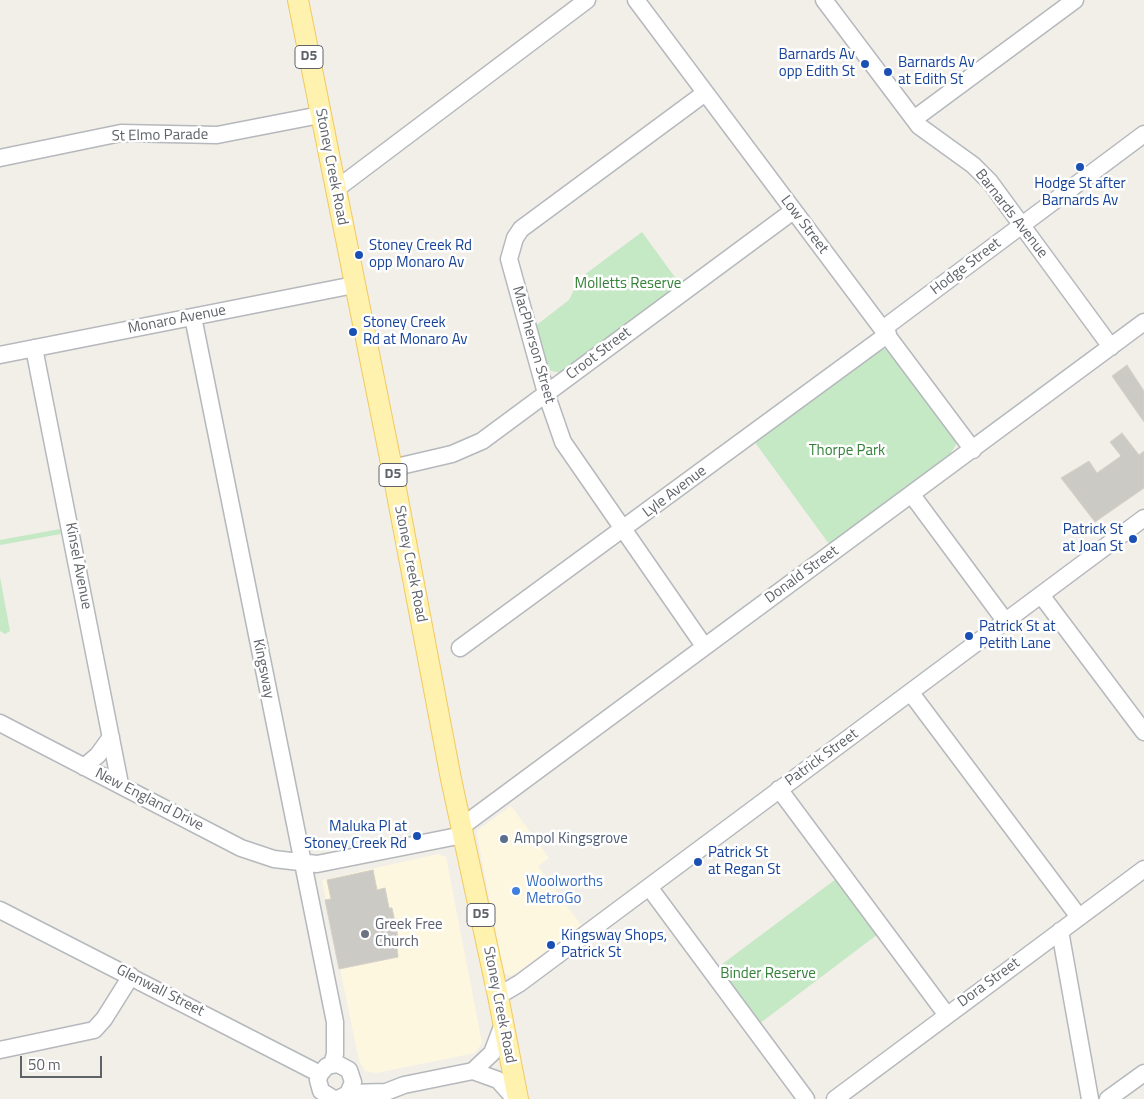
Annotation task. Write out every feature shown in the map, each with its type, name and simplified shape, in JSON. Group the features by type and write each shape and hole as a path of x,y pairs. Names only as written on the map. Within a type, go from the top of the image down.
{"main road":[{"name":"Stoney Creek Road","path":"298,0 392,468 462,831 498,996 517,1099"}],"street":[{"path":"335,190 587,0"},
{"name":"Low Street","path":"636,0 792,211 886,331 973,450"},
{"path":"914,119 1075,0"},
{"name":"Barnards Avenue","path":"827,1 914,119 926,132 982,173 1111,347"},
{"name":"MacPherson Street","path":"704,93 521,229 514,238 509,259 546,393 563,442 704,646"},
{"name":"St Elmo Parade","path":"0,158 121,134 217,135 320,115"},
{"name":"Hodge Street","path":"886,331 1021,225 1144,134"},
{"name":"Croot Street","path":"392,468 452,454 468,448 546,393 792,211"},
{"name":"Monaro Avenue","path":"0,355 354,285"},
{"name":"Kingsway","path":"193,317 334,1022 335,1054 318,1080 338,1093 344,1038 334,1022"},
{"name":"Donald Street","path":"462,831 704,646 912,495 1144,322"},
{"name":"Lyle Avenue","path":"460,648 624,529 886,331"},
{"name":"Kinsel Avenue","path":"34,348 120,784"},
{"path":"912,495 1006,622"},
{"name":"Patrick Street","path":"498,996 520,983 649,888 1144,518"},
{"path":"1041,595 1144,732"},
{"path":"911,693 1079,918"},
{"name":"New England Drive","path":"0,723 241,848 274,859 302,864 319,864 462,831"},
{"path":"84,767 98,755 111,737"},
{"path":"779,790 946,1014"},
{"name":"Dora Street","path":"835,1099 946,1014 1144,869"},
{"path":"649,888 806,1099"},
{"name":"Glenwall Street","path":"0,910 131,976 326,1069 344,1066 338,1093 369,1084 404,1085"},
{"path":"1060,931 1090,1099"},
{"path":"0,1050 94,1030 104,1019 131,976"},
{"path":"473,1071 492,1053 503,1024"},
{"path":"338,1093 380,1096 404,1085 473,1071 498,1080 517,1099"},
{"path":"1108,1099 1144,1073"}],"shaded area":[{"path":"511,806 549,858 538,866 581,925 510,976 505,973 503,968 477,835 478,830"},
{"path":"438,854 446,857 482,1043 475,1053 376,1073 365,1071 359,1061 322,880"}],"green space":[{"name":"Molletts Reserve","path":"642,232 682,287 563,373 551,371 546,366 534,327 569,300 580,278"},
{"name":"Thorpe Park","path":"885,349 893,352 957,442 950,454 829,544 754,441 880,350"},
{"path":"60,529 61,534 0,545 0,540"},
{"path":"0,577 10,631 5,634 0,631"},
{"name":"Binder Reserve","path":"836,879 878,934 759,1024 717,968"}],"building":[{"path":"1127,365 1144,391 1144,422 1112,376"},
{"path":"1122,433 1139,455 1144,451 1144,488 1095,522 1061,478 1089,461 1097,473 1121,456 1110,442"},
{"path":"373,870 377,890 385,888 389,908 392,908 400,947 397,948 398,957 339,969 325,900 331,899 327,880"}],"place":[{"name":"Barnards Av opp Edith St","path":"865,64"},
{"name":"Barnards Av at Edith St","path":"888,72"},
{"name":"Hodge St after Barnards Av","path":"1080,167"},
{"name":"Stoney Creek Rd opp Monaro Av","path":"359,255"},
{"name":"Stoney Creek Rd at Monaro Av","path":"353,332"},
{"name":"Patrick St at Joan St","path":"1133,539"},
{"name":"Patrick St at Petith Lane","path":"969,636"},
{"name":"Maluka Pl at Stoney Creek Rd","path":"417,836"},
{"name":"Ampol Kingsgrove","path":"504,839"},
{"name":"Patrick St at Regan St","path":"698,862"},
{"name":"Woolworths MetroGo","path":"516,891"},
{"name":"Greek Free Church","path":"365,934"},
{"name":"Kingsway Shops, Patrick St","path":"551,945"}]}
